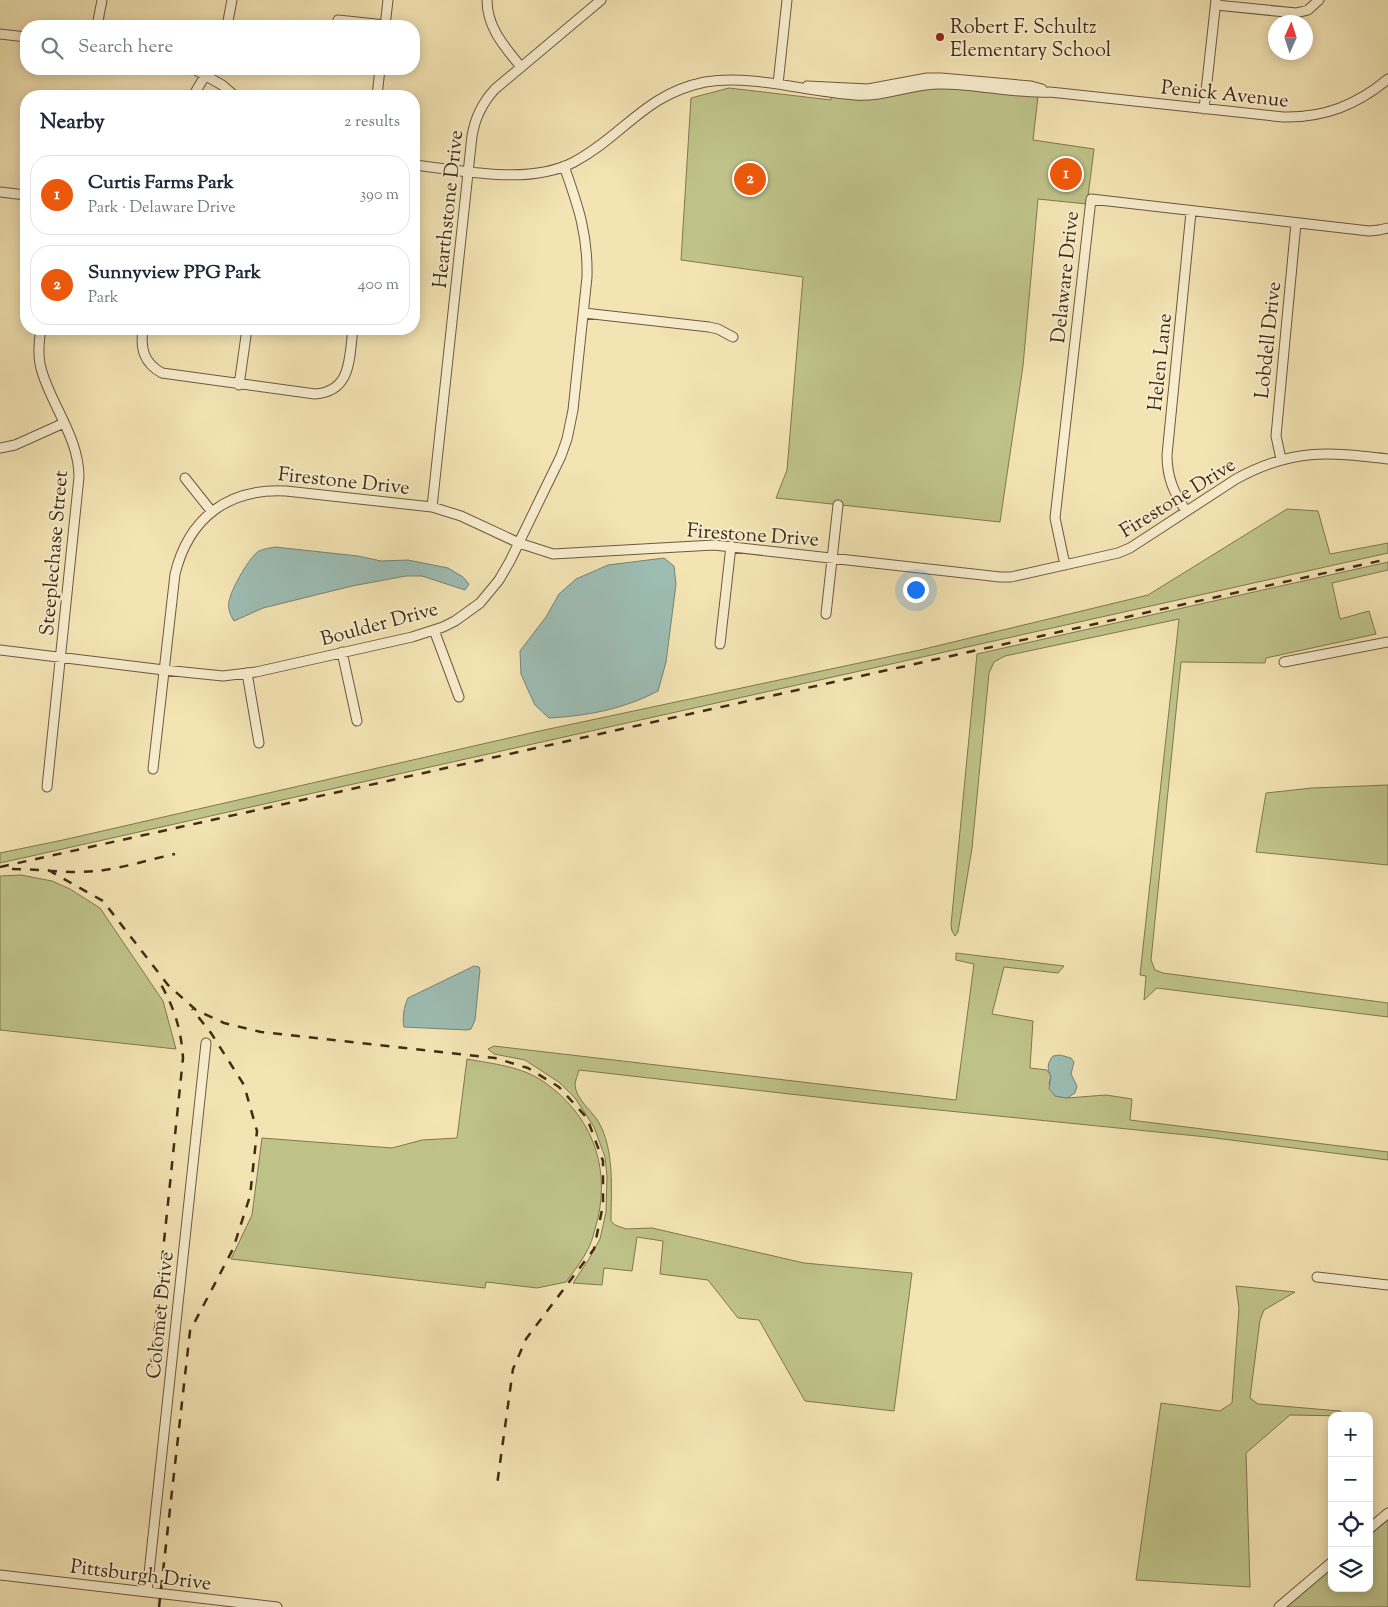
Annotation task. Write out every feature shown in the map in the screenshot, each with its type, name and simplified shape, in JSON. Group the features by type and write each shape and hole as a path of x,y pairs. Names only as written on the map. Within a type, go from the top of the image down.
{"street":[{"path":"98,20 102,0"},
{"path":"228,20 232,0"},
{"path":"386,20 388,0"},
{"path":"487,0 488,15 492,28 502,44 521,67"},
{"name":"Hearthstone Drive","path":"432,507 468,171 477,115 490,94 601,0"},
{"path":"778,84 787,0"},
{"path":"1204,109 1216,3 1296,14 1308,10 1319,0"},
{"path":"0,34 20,36"},
{"path":"196,90 205,75"},
{"path":"210,75 228,90"},
{"path":"378,90 379,75"},
{"name":"Penick Avenue","path":"420,166 524,174 564,166 588,154 649,105 677,90 705,82 778,84 822,92 860,95 874,95 935,84 1026,93 1050,92 1283,117 1300,117 1318,115 1354,103 1388,79"},
{"name":"Boulder Drive","path":"0,650 223,676 247,673 434,630 456,621 480,603 499,580 561,456 567,439 573,410 587,277 586,239 579,207 564,166"},
{"path":"0,192 20,194"},
{"name":"Delaware Drive","path":"1065,565 1055,518 1091,199 1369,231 1388,228"},
{"name":"Helen Lane","path":"1186,512 1173,489 1167,466 1191,212"},
{"name":"Lobdell Drive","path":"1281,459 1276,436 1296,223"},
{"path":"584,313 708,327 718,329 733,337"},
{"name":"Steeplechase Street","path":"40,335 40,363 44,378 75,449 79,463 48,787"},
{"path":"143,335 142,349 145,357 155,369 171,375 315,394 330,391 342,381 346,374 351,335"},
{"path":"239,384 246,335"},
{"path":"0,448 15,445 64,423"},
{"name":"Firestone Drive","path":"153,769 175,574 178,562 189,537 201,522 219,506 246,494 269,490 432,507 461,516 519,543 553,554 697,545 731,546 1012,577 1124,550 1252,470 1281,459 1326,453 1388,459"},
{"path":"185,478 212,512"},
{"path":"826,614 838,505"},
{"path":"720,644 731,546"},
{"path":"434,630 459,697"},
{"path":"1284,662 1388,642"},
{"path":"342,652 357,721"},
{"path":"247,673 259,743"},
{"name":"Colomet Drive","path":"147,1592 206,1043"},
{"path":"1317,1277 1388,1285"},
{"path":"1373,1526 1388,1513"},
{"path":"1279,1607 1328,1565"},
{"name":"Pittsburgh Drive","path":"0,1574 278,1607"}],"green space":[{"path":"938,87 1038,96 1033,140 1094,149 1087,204 1038,199 1023,366 1000,522 776,498 787,470 803,277 681,260 691,98 729,88 831,100 831,96"},
{"path":"1287,509 1318,511 1330,554 1388,543 1388,553 0,863 0,853 535,732 920,650 1148,595"},
{"path":"1388,562 1388,570 1332,583 1340,619 1369,611 1376,634 1266,658 1265,663 1181,662 1151,960 1155,970 1163,973 1388,1003 1388,1017 1157,988 1144,1000 1146,976 1140,975 1179,619 1005,656 994,662 989,673 972,848 958,932 955,936 951,925 977,654"},
{"path":"1388,785 1388,865 1256,852 1266,793 1312,788"},
{"path":"21,875 52,881 70,889 100,908 163,1001 176,1049 0,1030 0,876"},
{"path":"956,953 1064,966 1058,973 1004,967 992,1014 1033,1021 1030,1068 1047,1070 1051,1076 1049,1084 1055,1096 1067,1098 1106,1095 1132,1099 1130,1120 1388,1152 1388,1160 1207,1137 869,1103 579,1070 575,1083 576,1090 581,1100 598,1121 607,1144 611,1170 611,1221 615,1225 626,1229 652,1228 804,1263 912,1273 894,1411 805,1401 759,1320 738,1318 708,1280 660,1274 663,1241 637,1237 632,1271 604,1268 602,1285 573,1283 600,1239 606,1212 607,1176 605,1157 594,1127 575,1098 560,1083 525,1060 494,1054 488,1049 494,1046 956,1100 974,964 956,960"},
{"path":"467,1059 516,1069 544,1082 574,1109 593,1141 601,1178 598,1218 587,1252 566,1282 537,1288 486,1282 485,1288 231,1259 252,1215 262,1138 392,1148 422,1140 457,1138"},
{"path":"1236,1286 1295,1292 1264,1310 1260,1320 1250,1398 1258,1404 1341,1412 1328,1412 1328,1416 1290,1415 1246,1453 1250,1587 1136,1580 1161,1403 1220,1411 1232,1403 1239,1308"},
{"path":"1388,1520 1388,1607 1287,1607 1328,1571 1328,1592 1373,1592 1373,1533"}],"water":[{"path":"275,547 358,556 381,561 408,560 448,568 463,577 469,584 465,590 422,576 406,576 352,586 263,608 234,621 229,607 231,593 246,565 261,550"},
{"path":"664,558 674,566 676,584 666,662 658,691 619,707 549,718 535,705 521,674 520,651 546,617 559,594 576,579 608,565"},
{"path":"474,966 479,967 480,970 475,1020 471,1029 404,1027 404,1012 408,998"},
{"path":"1060,1055 1071,1058 1074,1062 1071,1074 1077,1086 1075,1093 1067,1098 1055,1096 1049,1089 1051,1076 1048,1068 1049,1064 1053,1056"}],"railway":[{"path":"0,867 1388,559"},
{"path":"12,869 96,871 175,854"},
{"path":"48,870 103,901 168,985 196,1010 224,1023 261,1032 495,1058 528,1068 559,1087 587,1118 603,1161 603,1205 594,1249 526,1339 513,1369 497,1485"},
{"path":"151,1367 183,1058 181,1037 176,1018 159,981"},
{"path":"159,1607 190,1331 233,1249 250,1196 257,1131 244,1085 211,1033 192,1009"}],"place":[{"name":"Robert F. Schultz Elementary School","path":"940,37"},
{"name":"Curtis Farms Park","path":"1066,174"},
{"name":"Sunnyview PPG Park","path":"750,179"}]}
